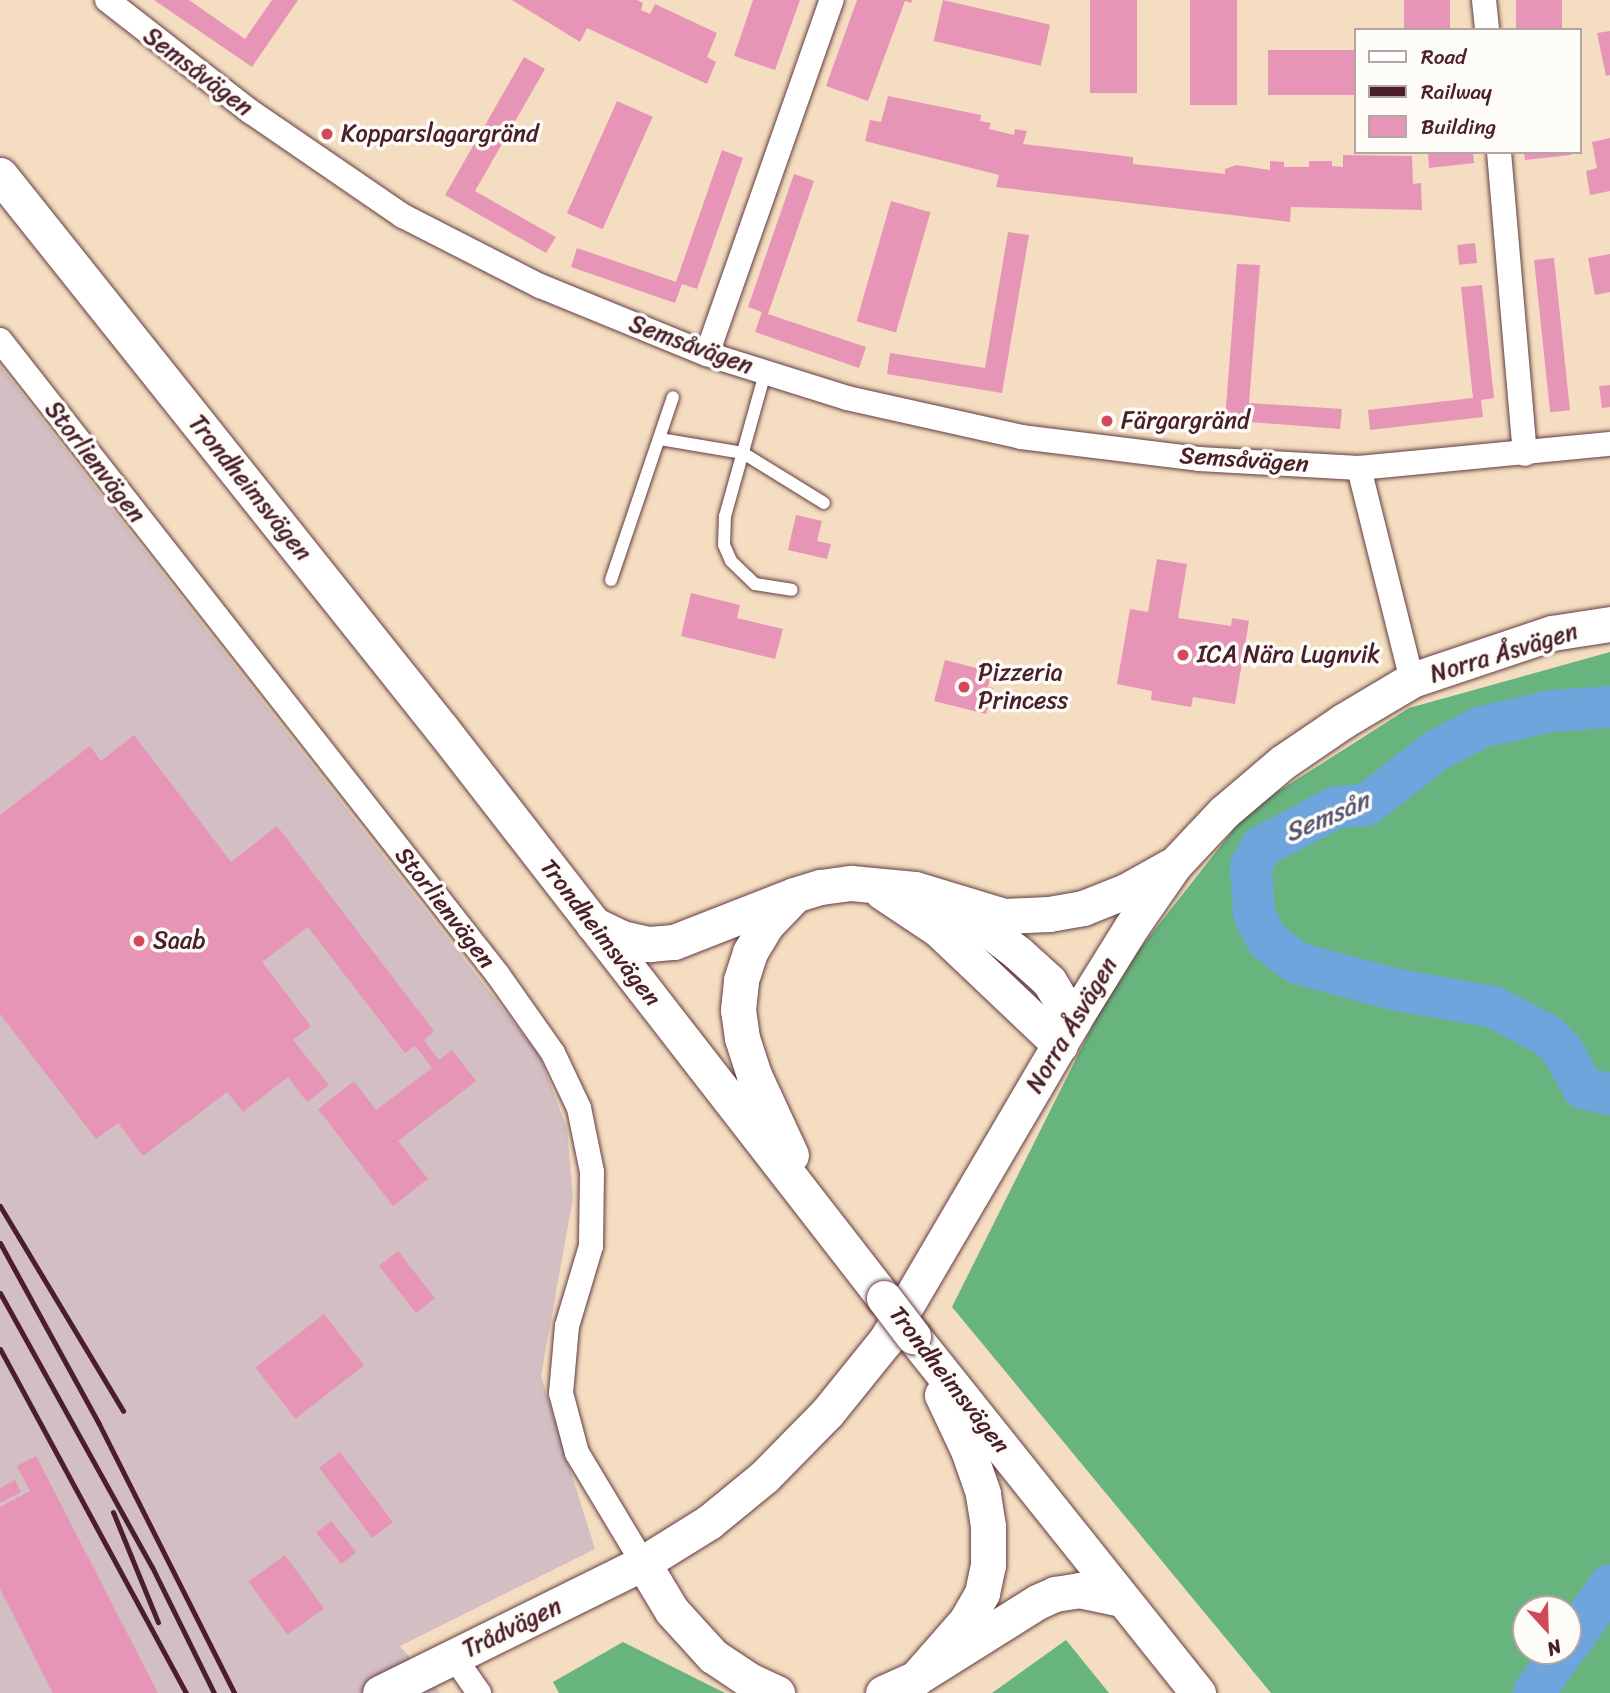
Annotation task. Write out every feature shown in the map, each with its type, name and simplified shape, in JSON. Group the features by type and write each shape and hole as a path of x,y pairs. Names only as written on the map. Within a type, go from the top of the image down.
{"main road":[{"name":"Trondheimsvägen","path":"0,175 442,729 817,1209 899,1295 913,1336 1198,1693"},
{"name":"Norra Åsvägen","path":"643,1563 709,1522 764,1478 827,1413 886,1340 899,1295 1066,1033 1175,864 1224,812 1283,762 1343,721 1412,680 1552,634 1610,624"},
{"path":"591,923 622,938 649,944 674,942 794,895 821,887 850,883 915,889 1004,916 1049,914 1083,908 1126,891 1175,864"},
{"path":"873,886 906,905 939,930 1066,1033"},
{"path":"794,895 767,924 750,952 741,980 738,1010 742,1038 754,1075 817,1209"},
{"path":"951,902 1018,953 1048,981 1066,1033"},
{"path":"913,1336 968,1450 984,1493 988,1526 988,1564 982,1593 952,1639 916,1678"},
{"path":"643,1563 672,1611 713,1656 749,1680 777,1693"},
{"name":"Trådvägen","path":"380,1693 643,1563"},
{"path":"883,1693 916,1678 1037,1602 1055,1594 1079,1590 1122,1599"}],"street":[{"name":"Semsåvägen","path":"107,0 251,112 403,216 540,286 707,354 847,398 1021,437 1199,459 1359,468 1610,444"},
{"path":"707,354 832,0"},
{"path":"1484,0 1487,28"},
{"path":"1499,154 1525,454"},
{"name":"Storlienvägen","path":"0,340 498,975 554,1053 579,1108 592,1172 591,1246 567,1326 561,1393 577,1453 643,1563"},
{"path":"1359,468 1412,680"},
{"path":"454,1657 479,1693"}],"lane":[{"path":"765,373 722,531 724,545 731,561 755,584 792,590"},
{"path":"611,580 673,397"},
{"path":"660,439 743,453 824,503"}],"shaded area":[{"path":"0,366 539,1055 567,1128 573,1198 541,1376 595,1549 400,1646 440,1693 0,1693"}],"green space":[{"path":"1610,652 1610,1693 1271,1693 952,1307 1116,979 1249,810 1409,708"},
{"path":"1066,1640 1109,1693 992,1693"},
{"path":"623,1642 725,1693 559,1693 553,1682"}],"building":[{"path":"154,0 189,0 245,39 272,0 298,0 252,67"},
{"path":"512,0 637,0 643,3 641,10 650,14 655,4 717,33 707,57 716,62 707,84 587,28 580,42"},
{"path":"753,0 800,0 775,70 734,56"},
{"path":"857,0 912,0 911,3 905,1 868,101 826,86"},
{"path":"943,0 1050,25 1041,66 934,41"},
{"path":"1090,0 1137,0 1137,93 1090,93"},
{"path":"1190,0 1237,0 1237,105 1190,105"},
{"path":"1404,0 1450,0 1450,28 1404,28"},
{"path":"1516,0 1562,0 1562,28 1516,28"},
{"path":"1610,31 1610,75 1606,76 1597,33"},
{"path":"1268,50 1354,50 1354,95 1268,95"},
{"path":"524,57 545,69 475,191 556,237 546,253 445,195"},
{"path":"888,96 981,115 980,121 991,123 989,129 1014,135 1015,129 1027,131 1023,144 1133,157 1133,164 1225,174 1225,169 1236,165 1270,170 1270,161 1284,162 1284,167 1309,167 1309,161 1332,161 1332,166 1343,167 1343,155 1412,156 1413,184 1421,183 1422,210 1291,207 1290,222 996,187 999,175 865,141 870,120 881,122"},
{"path":"617,101 653,117 603,229 567,213"},
{"path":"1610,138 1610,191 1590,195 1586,171 1597,168 1592,142"},
{"path":"722,150 743,158 697,289 682,284 675,303 571,267 577,248 676,282"},
{"path":"1428,154 1473,154 1474,163 1429,168"},
{"path":"1524,154 1571,154 1571,155 1525,160"},
{"path":"794,174 814,181 768,314 866,347 859,368 755,332 762,312 748,307"},
{"path":"891,201 930,212 896,332 857,321"},
{"path":"1008,232 1029,235 1002,393 887,374 890,353 985,368"},
{"path":"1475,243 1477,263 1459,265 1457,245"},
{"path":"1610,254 1610,292 1595,295 1588,258"},
{"path":"1554,258 1570,410 1550,412 1534,260"},
{"path":"1237,264 1260,265 1249,403 1342,409 1340,429 1225,420"},
{"path":"1482,285 1494,398 1481,400 1483,417 1370,430 1368,410 1473,398 1461,287"},
{"path":"1610,385 1610,407 1602,408 1599,386"},
{"path":"796,515 822,521 817,541 831,544 827,559 788,550"},
{"name":"ICA Nära Lugnvik","path":"1157,559 1187,564 1178,618 1231,626 1232,618 1249,621 1235,704 1193,697 1191,707 1151,700 1152,691 1117,684 1130,609 1148,612"},
{"path":"691,593 740,605 737,618 783,629 775,659 681,636"},
{"name":"Pizzeria Princess","path":"945,660 992,672 988,687 993,688 986,714 934,701"},
{"path":"134,735 231,862 277,826 434,1031 424,1040 439,1060 452,1050 476,1081 398,1141 428,1179 393,1206 318,1109 354,1081 376,1110 432,1068 415,1046 405,1053 308,927 262,962 311,1026 293,1040 329,1085 307,1102 288,1077 243,1112 227,1092 143,1156 118,1123 96,1139 0,1014 0,815 90,746 101,761"},
{"path":"398,1251 435,1298 416,1313 379,1266"},
{"path":"324,1314 364,1365 295,1419 255,1368"},
{"path":"340,1452 393,1522 372,1538 319,1468"},
{"path":"36,1456 158,1693 53,1693 0,1589 0,1507 30,1491 17,1466"},
{"path":"15,1480 21,1492 0,1503 0,1488"},
{"path":"331,1521 356,1552 341,1564 316,1533"},
{"path":"285,1555 324,1608 287,1635 249,1581"}],"waterway":[{"name":"Semsån","path":"1610,707 1551,711 1482,727 1437,750 1366,805 1336,807 1261,847 1251,866 1254,914 1268,941 1297,963 1393,989 1493,1007 1547,1035 1563,1051 1583,1088 1610,1094"},
{"name":"Semsån","path":"1582,1625 1610,1585"},
{"name":"Semsån","path":"1534,1693 1553,1665"}],"railway":[{"path":"0,1206 123,1411"},
{"path":"0,1243 99,1424 234,1693"},
{"path":"0,1293 152,1567 214,1693"},
{"path":"0,1349 186,1693"},
{"path":"113,1512 158,1622"}],"place":[{"name":"Kopparslagargränd","path":"327,134"},
{"name":"Färgargränd","path":"1107,421"},
{"name":"ICA Nära Lugnvik","path":"1183,655"},
{"name":"Pizzeria Princess","path":"964,687"},
{"name":"Saab","path":"139,941"}]}
